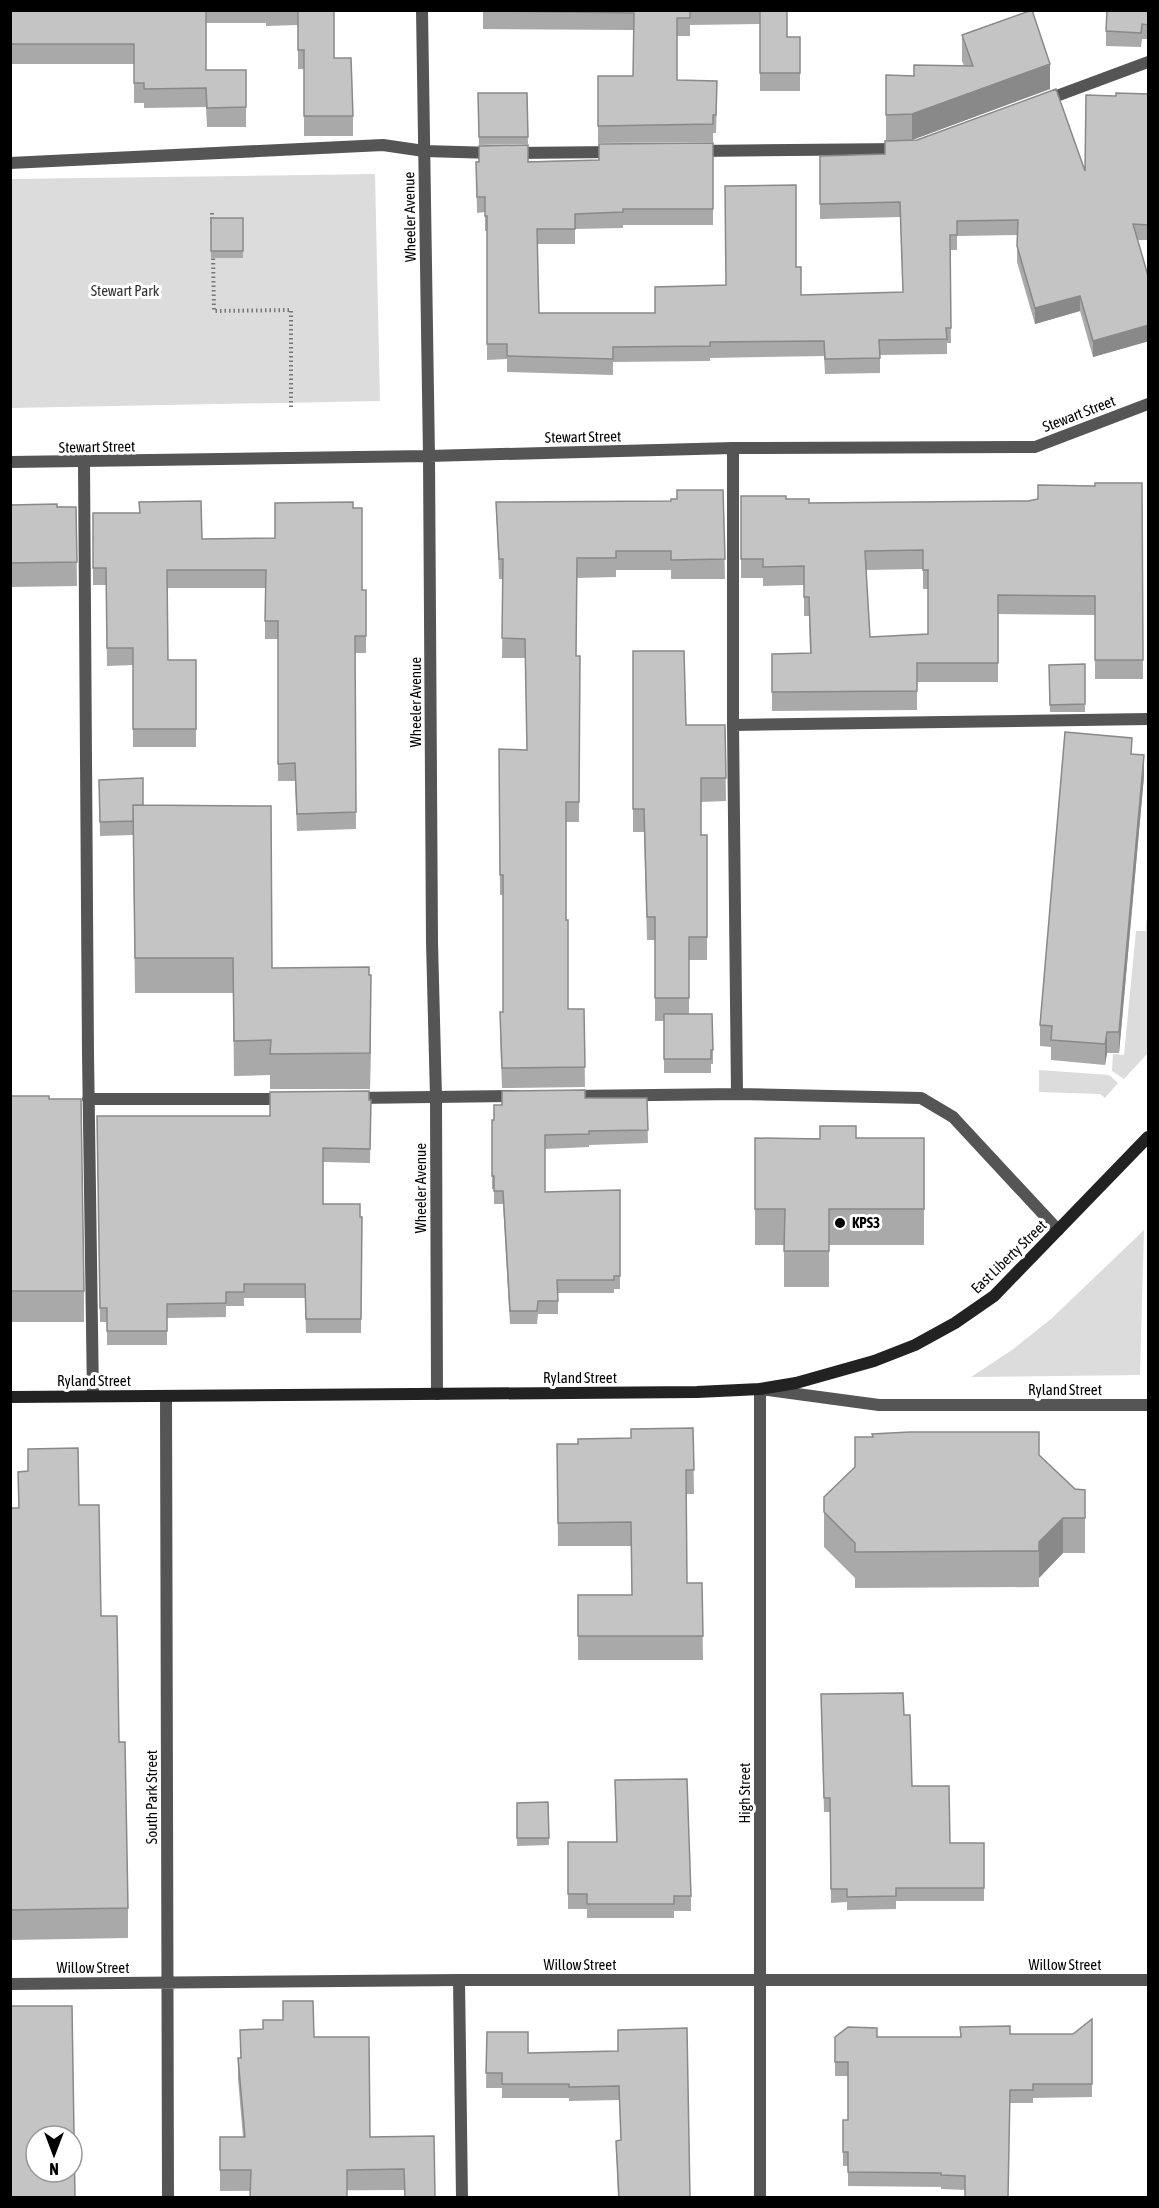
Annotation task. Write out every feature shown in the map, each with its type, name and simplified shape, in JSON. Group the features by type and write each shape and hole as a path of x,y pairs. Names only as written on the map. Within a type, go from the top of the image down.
{"main road":[{"name":"East Liberty Street","path":"760,1389 834,1373 915,1345 955,1323 994,1296 1149,1137"},
{"name":"Ryland Street","path":"10,1397 698,1392 760,1389"}],"street":[{"name":"Wheeler Avenue","path":"422,10 429,456 432,931 436,1097 437,1394"},
{"path":"1026,107 1149,62"},
{"path":"10,163 383,145 424,151 463,153 629,152"},
{"path":"688,151 914,148"},
{"name":"Stewart Street","path":"10,462 429,456 733,448 1035,447 1149,404"},
{"path":"733,448 737,1094"},
{"path":"84,462 88,1099 93,1396"},
{"path":"733,725 1149,719"},
{"path":"558,1096 737,1094 921,1098 953,1117 1058,1230"},
{"path":"344,1098 534,1096"},
{"path":"88,1099 297,1099"},
{"name":"Ryland Street","path":"760,1389 879,1405 1149,1405"},
{"name":"High Street","path":"760,1389 760,2198"},
{"name":"South Park Street","path":"166,1396 168,2198"},
{"path":"459,1980 462,2198"},
{"name":"Willow Street","path":"10,1984 459,1980 1149,1980"}],"path":[{"path":"212,213 212,224"},
{"path":"213,246 214,311 291,310 291,410"}],"green space":[{"name":"Stewart Park","path":"375,174 380,401 11,408 10,179"},
{"path":"1146,921 1148,921 1148,1053 1124,1079 1112,1071 1113,1054 1124,1055 1136,931 1146,931"},
{"path":"1039,1070 1109,1075 1118,1083 1105,1098 1100,1094 1039,1092"},
{"path":"1144,1230 1140,1375 971,1377 1012,1350 1051,1319"}],"building":[{"path":"10,10 206,10 206,70 246,70 246,107 207,108 206,88 144,89 144,83 134,83 134,44 10,44"},
{"path":"298,10 334,10 334,58 351,58 353,116 304,116 304,50 298,50"},
{"path":"483,10 690,10 690,18 677,18 677,80 717,81 716,115 713,115 713,124 598,126 598,76 633,76 634,13"},
{"path":"760,10 787,10 787,37 800,37 800,73 760,73"},
{"path":"1032,10 1050,64 912,114 886,115 886,75 914,76 914,65 973,66 962,35"},
{"path":"1107,10 1149,10 1149,25 1142,24 1141,33 1106,31"},
{"path":"1056,89 1085,171 1086,95 1149,94 1149,225 1133,224 1149,279 1149,325 1093,341 1080,296 1035,308 1017,246 1018,220 957,221 957,235 950,235 951,328 946,328 947,339 879,340 880,358 825,359 824,341 710,342 710,346 613,347 613,359 507,356 507,344 487,344 487,216 485,216 485,197 477,197 476,162 479,162 479,146 528,145 528,162 599,160 599,144 713,143 713,209 623,209 623,212 575,214 575,229 537,229 539,313 655,313 655,287 726,285 725,186 796,185 796,267 801,267 801,295 903,292 900,202 820,204 820,156 885,154 885,141 917,140"},
{"path":"478,93 527,93 528,137 479,137"},
{"path":"211,218 243,218 243,251 211,251"},
{"path":"1095,483 1142,483 1143,660 1095,660 1095,596 998,595 998,663 917,663 917,691 772,692 772,654 811,653 809,597 804,597 804,566 763,567 763,559 741,559 741,496 786,496 786,499 809,499 809,503 1028,501 1038,499 1038,485 1095,486","holes":["923,550 923,570 928,570 928,634 870,637 865,551"]},
{"path":"677,490 723,490 725,559 671,560 671,551 616,551 616,558 577,558 576,656 580,656 579,802 566,802 566,920 568,920 568,1009 584,1009 585,1067 502,1068 500,1012 503,1012 503,875 500,875 499,749 527,750 525,639 502,638 503,559 499,559 496,502 671,501 671,499 677,499"},
{"path":"201,501 202,539 275,538 275,503 353,502 353,508 362,508 362,590 366,590 366,636 355,636 356,812 297,814 295,763 278,764 278,621 265,621 266,570 167,570 168,660 196,660 196,729 133,729 133,648 107,648 106,568 93,568 93,513 140,513 139,502"},
{"path":"57,504 57,507 76,507 77,562 10,563 10,505"},
{"path":"633,651 684,651 686,725 725,725 726,778 701,778 701,835 707,835 707,937 689,937 689,998 655,998 655,917 647,917 644,809 633,809"},
{"path":"1085,664 1085,704 1050,705 1049,665"},
{"path":"1065,732 1132,738 1131,754 1144,755 1119,1032 1107,1032 1105,1044 1051,1040 1052,1026 1040,1025"},
{"path":"143,778 143,805 133,805 133,821 100,822 99,780"},
{"path":"133,805 271,806 272,968 369,967 369,975 371,975 370,1053 270,1054 271,1040 234,1041 233,958 135,958"},
{"path":"664,1014 712,1014 711,1059 664,1059"},
{"path":"585,1090 585,1098 647,1098 648,1130 589,1131 589,1134 545,1135 545,1192 620,1190 620,1276 614,1276 614,1280 557,1280 558,1301 538,1301 537,1311 510,1311 503,1191 494,1191 494,1176 492,1176 494,1105 502,1105 502,1091"},
{"path":"369,1091 369,1100 371,1100 370,1149 323,1148 323,1204 360,1204 360,1217 362,1217 361,1319 306,1319 305,1284 244,1284 244,1292 226,1292 226,1303 167,1304 167,1331 107,1331 107,1308 100,1308 97,1116 270,1116 270,1092"},
{"path":"10,1096 81,1099 84,1291 10,1291"},
{"path":"820,1126 856,1126 856,1138 924,1138 924,1209 829,1209 829,1251 784,1251 785,1209 755,1209 755,1138 820,1139"},
{"path":"693,1428 694,1470 686,1470 687,1583 702,1583 703,1636 578,1636 578,1595 632,1595 631,1522 558,1523 557,1444 578,1444 578,1439 631,1438 631,1429"},
{"path":"910,1432 1039,1432 1039,1455 1075,1489 1085,1490 1085,1518 1063,1518 1039,1542 1039,1551 855,1552 855,1543 824,1512 824,1497 855,1467 855,1437"},
{"path":"78,1448 79,1505 99,1505 101,1616 117,1616 119,1742 125,1742 128,1908 10,1910 10,1508 19,1508 18,1472 28,1471 28,1449"},
{"path":"903,1693 904,1715 910,1715 912,1786 949,1786 950,1843 984,1843 984,1888 896,1888 896,1896 847,1897 847,1889 831,1889 830,1798 824,1798 821,1694"},
{"path":"687,1779 691,1896 674,1896 674,1904 587,1904 587,1894 568,1894 568,1842 617,1842 615,1780"},
{"path":"548,1802 549,1838 517,1838 517,1803"},
{"path":"283,2001 313,2001 314,2037 369,2037 370,2137 434,2136 435,2198 405,2198 404,2169 347,2170 347,2198 250,2198 251,2170 220,2170 220,2137 245,2137 238,2058 241,2058 240,2030 263,2029 263,2020 283,2020"},
{"path":"10,2006 72,2006 74,2124 24,2124 24,2184 75,2184 75,2198 10,2198"},
{"path":"1092,2019 1092,2084 1033,2084 1033,2090 1010,2090 1008,2198 965,2198 965,2176 941,2175 941,2173 848,2172 848,2152 843,2152 843,2120 848,2120 848,2062 835,2062 835,2037 848,2027 877,2028 877,2037 961,2037 960,2027 1010,2026 1010,2034 1073,2034"},
{"path":"687,2028 690,2198 619,2198 616,2141 621,2140 619,2086 569,2087 569,2084 502,2084 502,2073 486,2073 487,2032 528,2032 528,2053 618,2051 618,2030"}],"place":[{"name":"KPS3","path":"840,1223"}]}
